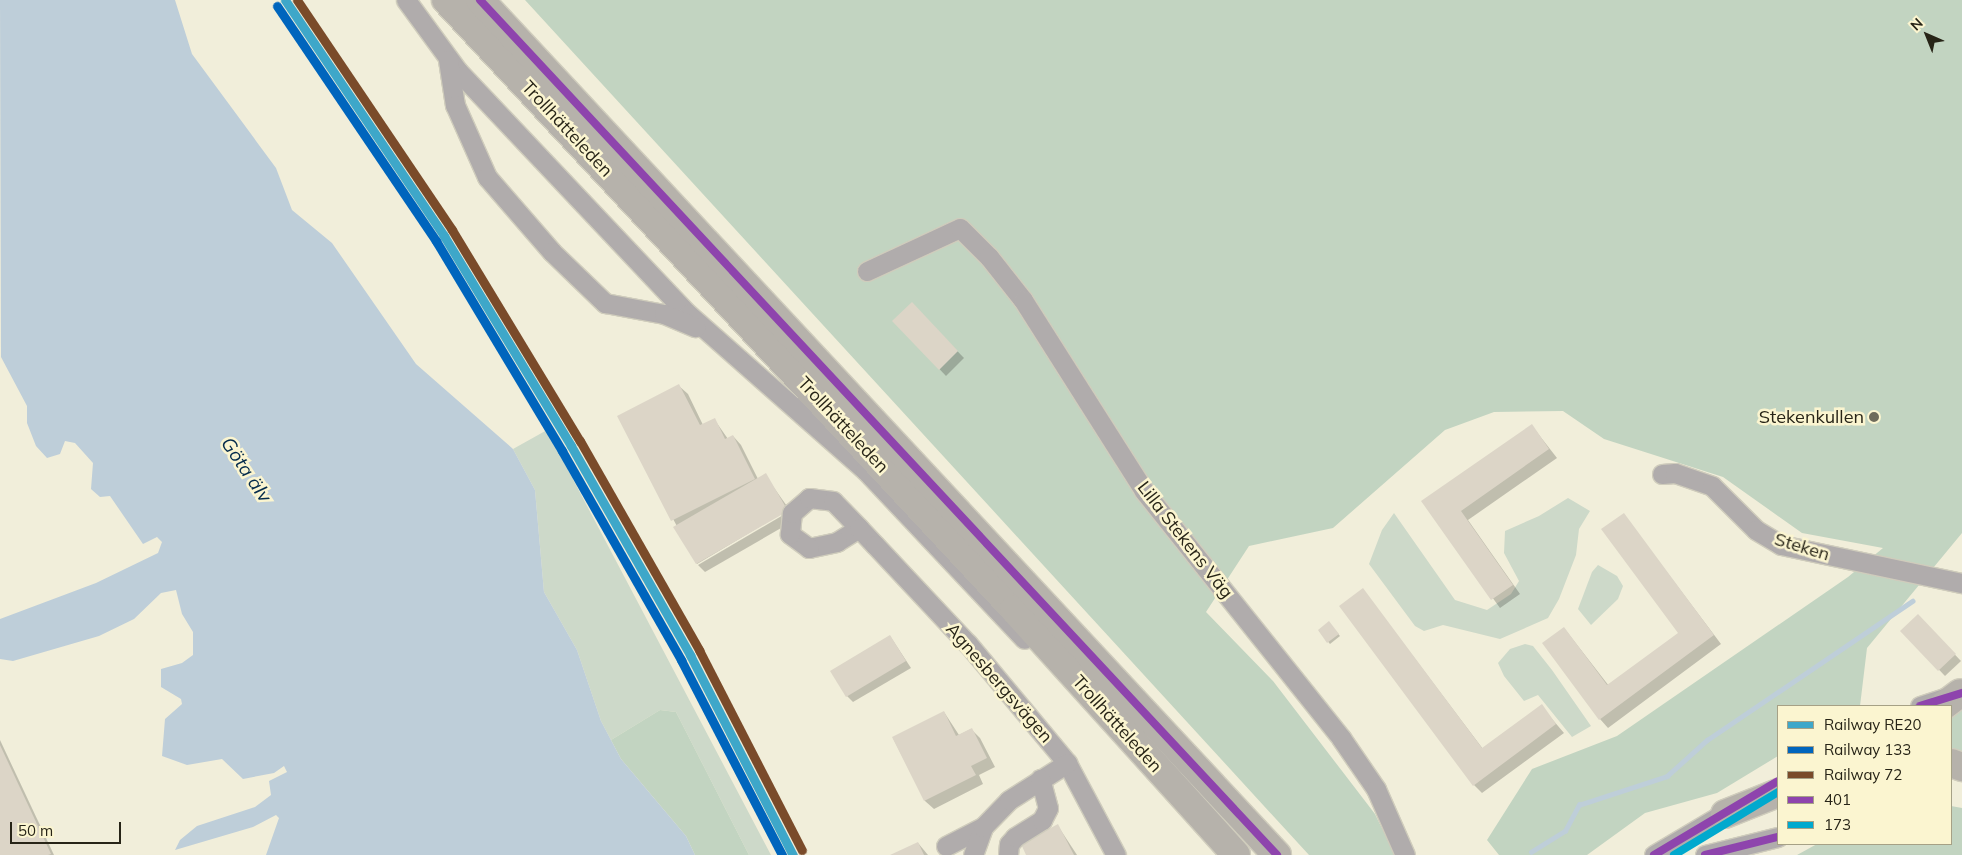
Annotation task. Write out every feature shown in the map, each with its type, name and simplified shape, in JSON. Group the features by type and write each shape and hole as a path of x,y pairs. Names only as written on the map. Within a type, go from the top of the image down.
{"highway":[{"name":"Trollhätteleden","path":"446,0 1083,685 1236,855"},
{"name":"Trollhätteleden","path":"480,0 1277,855"},
{"path":"1725,814 1777,793"}],"street":[{"path":"406,0 448,60 714,339 799,410 866,470 1055,672 1083,685"},
{"path":"448,60 456,110 491,183 581,282 605,303 680,319 714,339"},
{"name":"Lilla Stekens Väg","path":"867,272 960,228 1023,300 1144,491 1342,738 1376,789 1405,855"},
{"name":"Steken","path":"1662,474 1675,473 1708,484 1756,530 1781,545 1962,583"},
{"name":"Agnesbergsvägen","path":"859,528 968,644 1067,763 1116,855"},
{"path":"1924,705 1955,697"},
{"path":"946,846 983,827 1009,800 1067,763"},
{"path":"1008,855 1009,844 1015,837 1042,820 1048,808 1040,779"},
{"path":"1654,855 1777,782"},
{"path":"973,855 983,827"},
{"path":"1705,855 1777,836"}],"green space":[{"path":"525,0 1962,0 1962,533 1867,648 1860,705 1777,705 1777,757 1717,793 1645,813 1587,855 1499,855 1487,840 1532,769 1617,736 1848,577 1883,548 1802,533 1723,477 1604,439 1563,411 1494,412 1445,430 1333,528 1249,546 1206,612 1273,681 1375,814 1395,855 1309,855"},
{"path":"547,430 771,855 749,855 676,712 660,710 611,740 601,721 577,650 544,592 535,490 513,449"},
{"path":"1568,498 1590,511 1579,529 1576,555 1559,599 1548,618 1500,639 1443,625 1424,631 1415,626 1369,564 1382,530 1394,513 1455,600 1487,610 1511,594 1519,581 1504,553 1505,531 1539,516"},
{"path":"1598,565 1617,576 1623,586 1618,599 1591,625 1578,609 1592,572"},
{"path":"1525,644 1533,646 1591,726 1572,737 1538,695 1524,701 1504,676 1498,663 1510,649"},
{"path":"1962,702 1962,756 1952,750 1952,710"},
{"path":"660,710 676,712 749,855 695,855 686,836 621,759 611,740"},
{"path":"1952,806 1962,808 1962,855 1797,855 1815,845 1952,845"}],"water":[{"name":"Göta älv","path":"0,0 175,0 192,54 276,168 292,210 332,243 416,364 513,449 535,490 544,592 577,650 601,721 621,759 686,836 695,855 266,855 279,818 276,815 253,827 175,850 180,840 197,826 255,807 271,795 269,781 287,772 284,766 274,773 243,779 222,759 187,765 162,756 165,719 182,704 181,699 161,687 161,669 182,663 193,655 193,632 182,614 176,590 161,593 134,619 99,636 13,661 0,659 0,619 96,583 158,553 162,542 157,537 143,544 110,496 100,497 91,489 93,463 75,443 65,441 60,454 47,458 36,446 27,423 27,406 1,357"}],"building":[{"path":"912,302 958,351 939,370 892,321"},
{"path":"679,384 700,425 715,418 725,439 733,435 755,479 671,521 617,416"},
{"path":"1532,424 1549,449 1461,511 1513,585 1491,600 1421,501"},
{"path":"766,473 788,511 696,564 673,527"},
{"path":"1624,513 1714,635 1599,720 1542,643 1564,627 1607,685 1678,633 1601,529"},
{"path":"1363,588 1482,748 1542,704 1556,724 1473,786 1339,606"},
{"path":"1918,614 1956,654 1938,671 1900,631"},
{"path":"1329,621 1339,634 1327,643 1318,630"},
{"path":"890,635 906,661 846,697 830,671"},
{"path":"944,711 956,736 972,728 987,758 971,766 976,775 924,801 892,737"},
{"path":"0,745 51,854 0,855"},
{"path":"1058,824 1074,855 1026,855 1021,844"},
{"path":"918,842 924,855 890,855"}],"waterway":[{"path":"1531,852 1565,831 1579,805 1667,776 1707,740 1912,601"}],"rail line":[{"name":"RE20","path":"285,0 444,236 571,446 690,655 793,855"},
{"name":"72","path":"297,0 452,230 580,441 699,650 802,850"},
{"name":"133","path":"277,6 436,241 562,451 681,660 782,855"}],"transit line":[{"name":"401","path":"480,0 1277,855"},
{"name":"401","path":"1923,705 1962,693"},
{"name":"401","path":"1654,855 1777,782"},
{"name":"173","path":"1674,855 1777,793"},
{"name":"401","path":"1705,855 1777,837"}],"place":[{"name":"Stekenkullen","path":"1874,417"}]}
